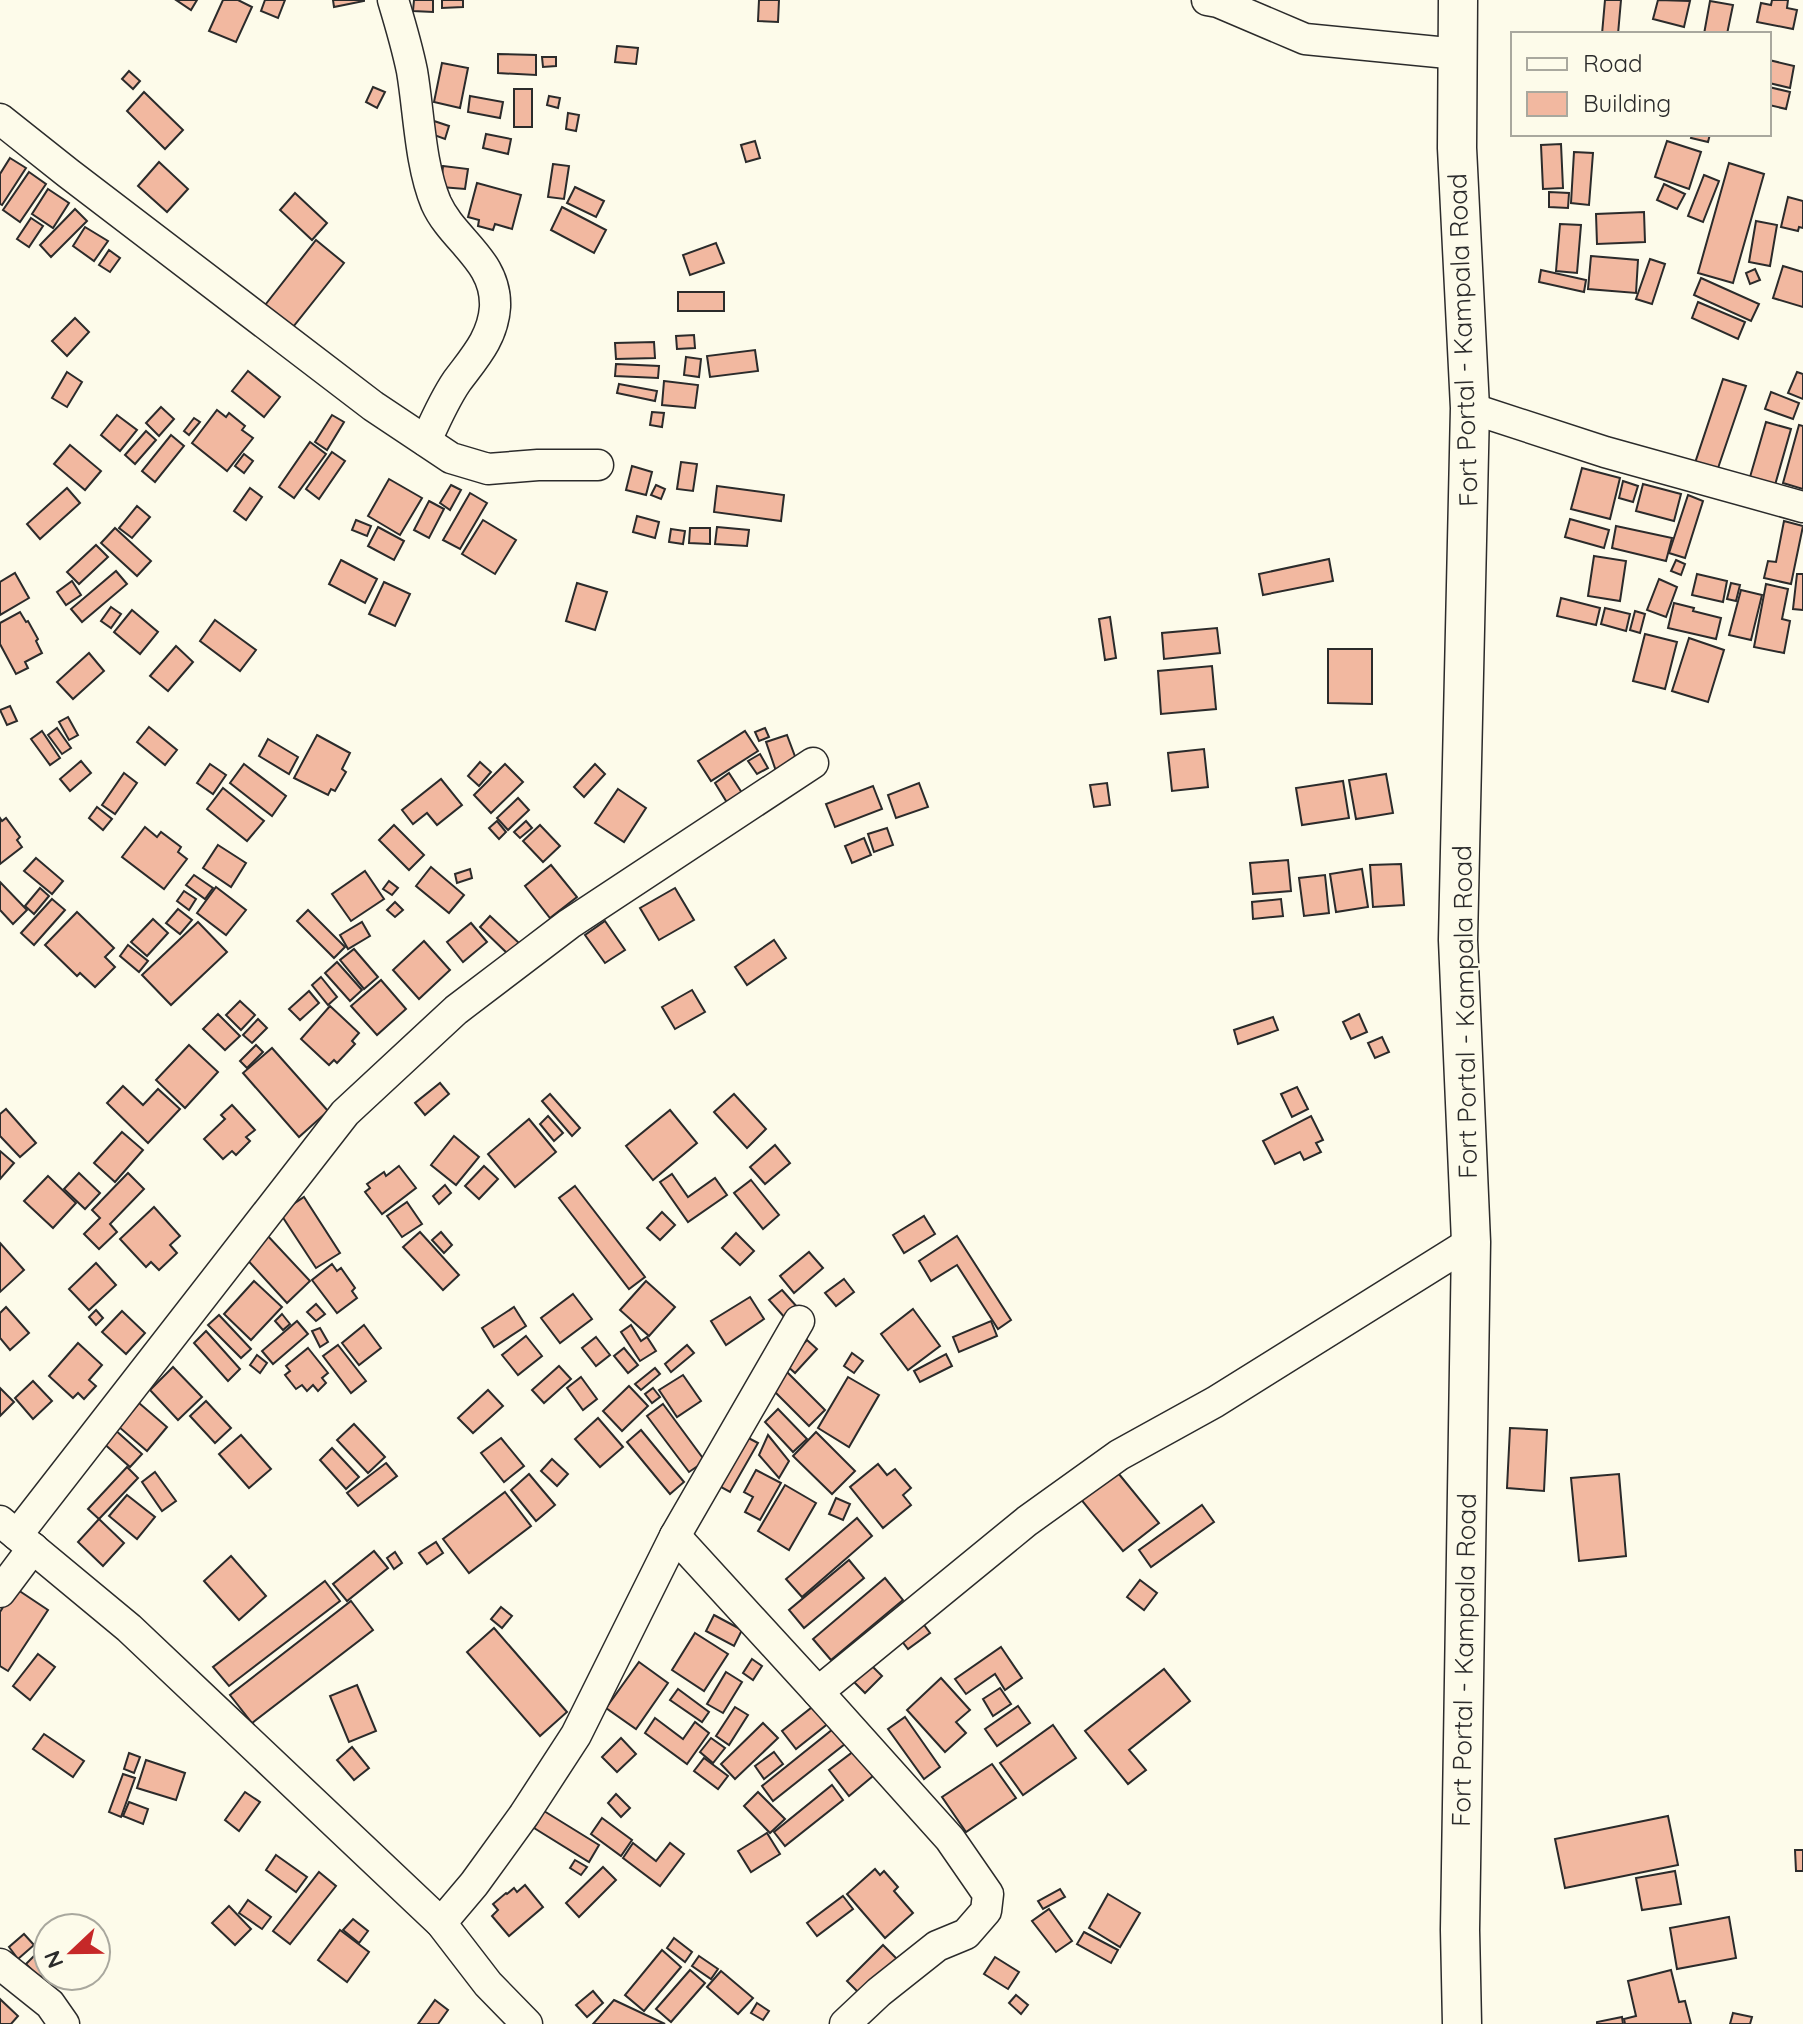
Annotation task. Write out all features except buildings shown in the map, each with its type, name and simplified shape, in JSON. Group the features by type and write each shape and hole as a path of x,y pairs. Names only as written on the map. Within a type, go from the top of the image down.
{"main road":[{"name":"Fort Portal - Kampala Road","path":"1458,0 1457,148 1470,408 1458,940 1471,1242 1460,1930 1462,2024"}],"street":[{"path":"393,0 411,69 430,188 442,216 482,262 492,283 495,306 489,335 456,382 426,441"},
{"path":"1207,0 1305,39 1458,54"},
{"path":"0,119 373,406 451,458 488,469 598,465"},
{"path":"1470,408 1605,452 1803,507"},
{"path":"0,1592 17,1535 345,1113 456,1010 569,924 813,763"},
{"path":"818,1692 1027,1521 1119,1455 1215,1402 1471,1242"},
{"path":"441,1923 474,1884 524,1815 576,1735 675,1536 799,1321"},
{"path":"17,1535 129,1628 441,1923 488,1984 527,2024"},
{"path":"675,1536 950,1839 988,1894 986,1911 966,1934 937,1946 879,1992 845,2024"},
{"path":"0,1964 50,2004 64,2024"}]}
